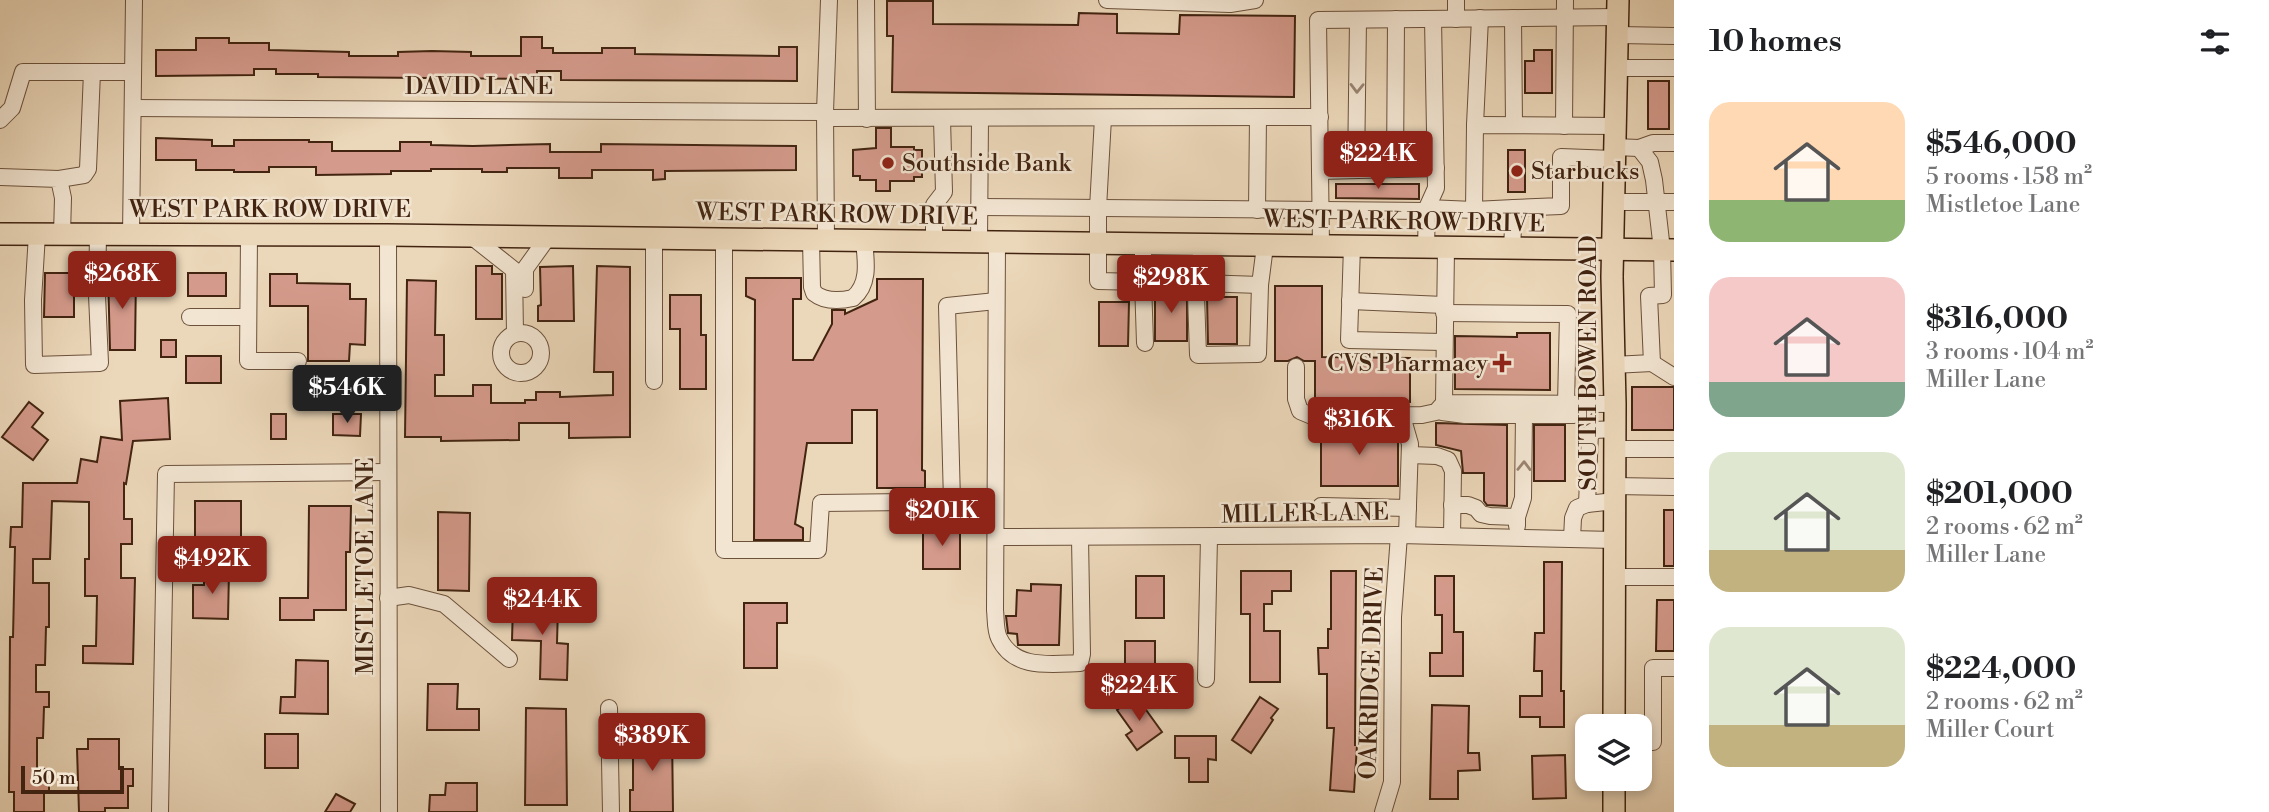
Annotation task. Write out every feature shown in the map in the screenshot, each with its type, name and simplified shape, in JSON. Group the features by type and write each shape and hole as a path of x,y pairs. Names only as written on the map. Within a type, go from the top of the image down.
{"main road":[{"name":"SOUTH BOWEN ROAD","path":"1614,714 1613,202 1618,17"},
{"name":"WEST PARK ROW DRIVE","path":"0,234 388,235 1668,250"},
{"path":"1614,791 1614,812"}],"street":[{"path":"131,235 134,0"},
{"path":"829,0 818,240 812,287 817,296 829,300 844,300 858,294 864,284 866,268 864,241"},
{"path":"866,0 867,119"},
{"path":"1107,0 1230,4 1255,0"},
{"path":"1455,0 1455,19"},
{"path":"1564,126 1565,0"},
{"path":"1321,246 1318,20 1618,17 1674,36"},
{"path":"1474,209 1480,18"},
{"path":"1513,18 1514,125"},
{"path":"1395,169 1396,19"},
{"path":"1433,19 1436,188 1427,210 1436,248 1444,309 1440,407"},
{"path":"1356,170 1358,20"},
{"path":"1618,68 1674,68"},
{"path":"0,120 12,108 23,72 133,72"},
{"path":"0,177 59,179 84,175 88,169 92,72"},
{"name":"DAVID LANE","path":"133,108 825,115 867,119 1320,117"},
{"path":"1257,210 1258,117"},
{"path":"1103,118 1098,208 1098,281 1143,282"},
{"path":"934,242 934,205 944,192 942,119"},
{"path":"980,119 979,207 988,242 996,301 995,610 999,638 1013,655 1024,662 1080,663 1080,538"},
{"path":"1475,125 1564,126 1614,144 1639,148 1653,143 1674,143"},
{"path":"979,207 1321,211 1561,206 1561,157 1614,144"},
{"path":"1639,148 1650,162 1663,212 1668,250 1668,294 1649,296 1652,363"},
{"path":"1320,170 1436,168"},
{"path":"59,179 63,198 62,234"},
{"path":"1613,202 1663,212"},
{"path":"1663,212 1674,202"},
{"path":"1512,248 1514,208"},
{"path":"37,234 33,300 34,365 100,363 98,235"},
{"path":"249,235 248,361 298,361"},
{"name":"MISTLETOE LANE","path":"388,235 389,812"},
{"path":"471,236 519,269"},
{"path":"520,333 519,269 548,237"},
{"path":"654,238 654,381"},
{"path":"724,239 724,550 818,550 821,503 995,501"},
{"path":"1143,244 1144,343"},
{"path":"1201,245 1201,277 1196,295 1198,355 1258,354 1260,285 1265,246"},
{"path":"1352,246 1349,340 1443,342"},
{"path":"1157,270 1260,285"},
{"path":"952,502 947,306 996,301"},
{"path":"1350,301 1444,309 1568,314 1566,404"},
{"path":"190,317 248,317"},
{"path":"1614,365 1652,363 1674,377"},
{"path":"1296,367 1296,399 1300,411 1312,416 1422,415 1440,407 1615,404"},
{"path":"1440,407 1465,415 1574,415 1583,412 1586,404"},
{"path":"1518,538 1517,517 1523,498 1524,415"},
{"name":"OAKRIDGE DRIVE","path":"1383,812 1392,782 1393,617 1408,508 1410,444 1402,416"},
{"path":"1587,504 1590,433 1595,430 1615,439 1674,449"},
{"path":"1410,455 1437,456 1448,460 1453,471 1452,536"},
{"path":"160,812 166,474 388,472"},
{"path":"1572,539 1573,518 1577,508 1615,494 1674,487"},
{"path":"1452,505 1468,505 1481,514 1490,516 1517,517"},
{"path":"1321,506 1408,508"},
{"name":"MILLER LANE","path":"996,537 1209,537 1279,534 1615,540"},
{"path":"1206,679 1209,537"},
{"path":"1615,577 1674,577"},
{"path":"388,598 409,595 444,604 509,659"},
{"path":"1652,742 1653,668 1674,668"},
{"path":"609,708 611,812"}],"building":[{"path":"887,1 933,1 933,24 1078,25 1079,13 1117,14 1117,33 1179,34 1180,15 1295,16 1294,97 892,92 893,36 887,36"},
{"path":"521,37 542,37 542,48 553,48 553,53 602,53 602,48 635,48 635,54 779,56 779,47 797,47 797,81 561,80 561,71 537,71 537,79 318,77 318,74 276,74 276,69 254,69 254,75 156,76 156,50 196,50 196,38 229,38 229,43 269,43 269,50 349,52 349,56 398,56 398,52 432,51 471,52 471,56 521,56"},
{"path":"1534,50 1552,50 1552,93 1525,93 1525,61 1534,61"},
{"path":"1648,81 1669,81 1669,129 1648,129"},
{"name":"Southside Bank","path":"876,128 891,128 891,147 914,147 914,150 922,150 922,177 914,177 914,181 890,181 890,191 876,191 876,180 860,180 860,176 853,176 853,150 876,148"},
{"path":"156,138 212,140 212,146 234,146 234,140 309,140 332,142 332,151 400,151 400,142 473,146 550,144 550,152 601,152 601,144 796,146 796,170 665,171 665,179 653,180 653,170 592,170 592,178 559,178 559,168 507,168 507,172 431,169 391,171 391,174 316,175 316,167 269,167 269,172 234,172 196,170 196,160 156,160"},
{"name":"Starbucks","path":"1508,150 1525,150 1525,192 1508,192"},
{"path":"1336,184 1419,184 1419,199 1336,198"},
{"path":"476,266 492,266 492,274 502,274 502,319 476,319"},
{"path":"573,266 574,321 538,321 538,306 541,305 540,267"},
{"path":"597,266 630,267 630,437 569,438 569,423 519,423 519,440 441,441 441,437 405,437 407,280 436,281 435,335 444,335 444,375 435,375 435,396 473,396 473,385 491,385 491,403 525,403 525,400 536,400 536,392 560,392 560,397 613,395 613,372 594,372"},
{"path":"45,273 74,273 74,317 44,317"},
{"path":"108,273 136,273 135,350 110,350"},
{"path":"188,273 226,273 226,296 188,296"},
{"path":"270,274 297,274 297,283 350,284 350,299 366,299 365,345 350,344 349,361 308,361 308,306 270,306"},
{"path":"746,278 801,278 801,299 793,299 793,360 813,360 832,324 832,310 845,310 845,314 877,299 877,279 923,279 922,470 925,471 925,488 877,488 877,410 852,410 852,443 807,443 795,524 803,528 803,540 754,540 755,300 746,296"},
{"path":"1275,286 1322,286 1322,357 1410,358 1410,402 1315,401 1315,361 1304,361 1297,357 1288,361 1275,361"},
{"path":"1155,289 1187,289 1187,341 1155,341"},
{"path":"670,295 701,295 701,335 706,335 706,389 680,389 680,329 670,329"},
{"path":"1207,297 1237,297 1237,344 1208,344"},
{"path":"1099,302 1129,302 1128,346 1099,346"},
{"name":"CVS Pharmacy","path":"1517,333 1550,333 1550,390 1455,389 1455,336 1517,337"},
{"path":"161,340 176,340 176,357 161,357"},
{"path":"186,356 221,356 221,383 186,383"},
{"path":"1632,387 1674,387 1674,430 1632,430"},
{"path":"168,398 170,439 133,441 126,484 124,483 124,519 132,519 132,544 121,544 121,578 135,578 133,664 83,663 83,646 96,646 97,596 85,596 85,559 89,559 89,502 52,501 50,559 33,559 33,583 49,583 49,627 46,627 45,665 36,665 36,692 49,692 49,707 44,707 43,738 37,738 37,769 49,769 49,792 44,792 44,812 14,812 14,792 9,792 10,637 13,637 15,547 10,547 11,527 22,527 23,483 77,483 81,459 97,462 101,437 122,440 120,401"},
{"path":"29,402 43,413 32,427 48,440 33,460 2,437"},
{"path":"271,414 286,414 286,439 271,439"},
{"path":"333,414 361,414 360,436 333,435"},
{"path":"1436,423 1507,425 1507,506 1487,505 1484,501 1484,473 1463,473 1461,451 1436,445"},
{"path":"1534,425 1565,425 1565,481 1534,481"},
{"path":"1321,428 1394,428 1398,440 1398,486 1321,486"},
{"path":"195,501 241,501 241,538 195,538"},
{"path":"309,506 351,506 350,552 346,552 346,610 314,610 314,620 280,620 280,598 308,598"},
{"path":"1664,510 1674,510 1674,566 1664,566"},
{"path":"438,512 470,513 469,591 438,590"},
{"path":"923,526 960,526 960,569 923,569"},
{"path":"1544,562 1562,562 1561,691 1564,691 1564,727 1540,727 1540,717 1520,717 1520,696 1542,696 1542,671 1534,671 1535,633 1544,633"},
{"path":"204,570 229,571 228,619 193,618 193,585 204,585"},
{"path":"1241,571 1291,571 1291,591 1272,591 1272,604 1264,604 1264,631 1280,631 1280,682 1250,682 1250,614 1241,614"},
{"path":"1331,571 1356,571 1357,745 1354,792 1330,790 1334,728 1327,728 1327,674 1319,674 1318,648 1328,648 1328,629 1331,629"},
{"path":"1136,576 1164,576 1164,618 1136,618"},
{"path":"1435,576 1454,576 1454,632 1463,632 1463,676 1430,676 1430,653 1442,653 1442,615 1435,615"},
{"path":"1031,584 1061,585 1059,645 1018,645 1017,634 1008,633 1006,616 1016,616 1017,590 1031,591"},
{"path":"1657,600 1674,600 1674,651 1656,651"},
{"path":"744,603 787,603 787,623 777,623 777,668 744,668"},
{"path":"513,604 558,606 557,643 568,644 567,680 540,679 541,641 512,640"},
{"path":"1125,641 1155,641 1155,677 1125,677"},
{"path":"296,660 328,661 328,714 280,713 281,697 295,697"},
{"path":"428,684 458,684 457,709 479,709 479,730 427,730"},
{"path":"1136,696 1162,732 1137,750 1126,735 1132,731 1117,710"},
{"path":"1260,697 1278,709 1251,753 1232,740"},
{"path":"1432,705 1469,706 1468,753 1479,753 1480,770 1458,771 1458,799 1430,799"},
{"path":"526,708 566,709 567,805 525,805"},
{"path":"633,733 672,733 673,812 630,812 630,790 633,790"},
{"path":"265,734 298,734 298,768 265,768"},
{"path":"1175,736 1216,736 1216,760 1208,759 1208,782 1189,782 1189,758 1175,758"},
{"path":"88,739 119,739 119,769 133,769 133,786 128,786 128,808 105,808 105,812 79,812 77,749 88,749"},
{"path":"1565,755 1566,798 1533,799 1532,756"},
{"path":"446,783 477,783 477,812 429,812 430,795 445,795"},
{"path":"336,794 355,804 350,812 325,812"}],"place":[{"name":"Southside Bank","path":"888,163"},
{"name":"Starbucks","path":"1517,171"},
{"name":"CVS Pharmacy","path":"1502,363"}]}
